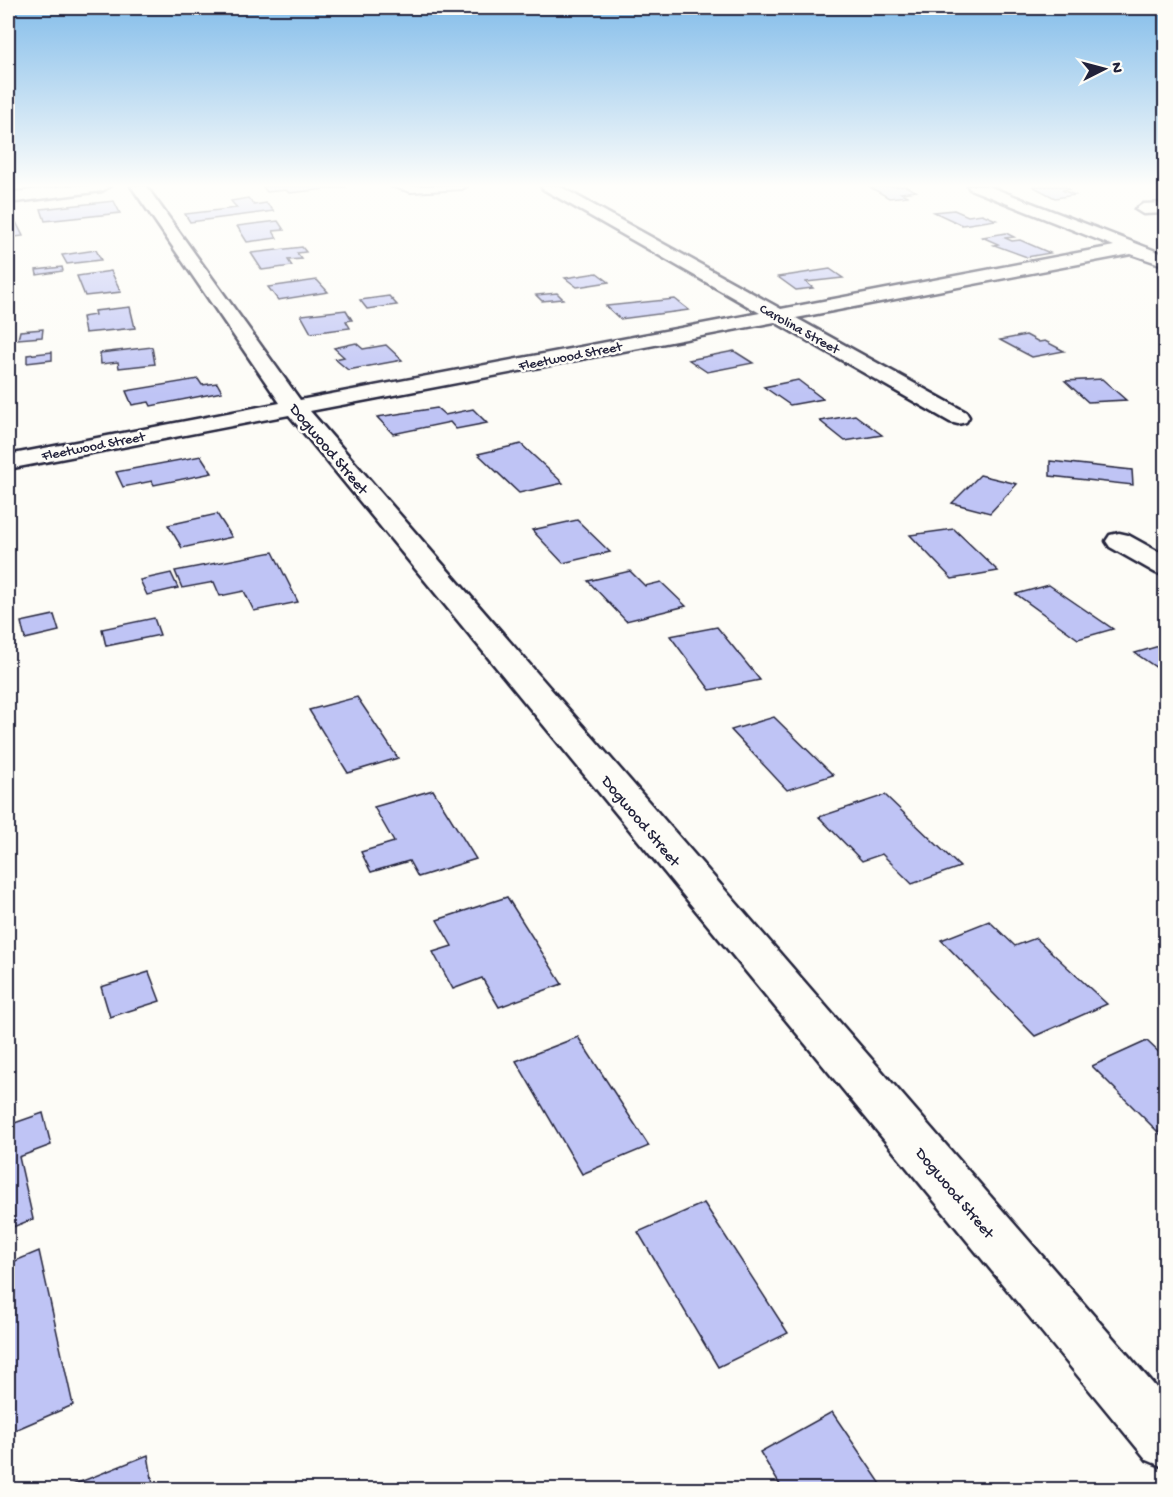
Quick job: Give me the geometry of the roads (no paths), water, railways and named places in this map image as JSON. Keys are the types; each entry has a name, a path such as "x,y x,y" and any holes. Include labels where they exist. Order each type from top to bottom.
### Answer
{"street":[{"name":"Dogwood Street","path":"187,256 294,407 1166,1441"},
{"name":"Carolina Street","path":"672,256 958,417"},
{"name":"Fleetwood Street","path":"8,462 1090,256"},
{"path":"1119,541 1166,567"}]}
